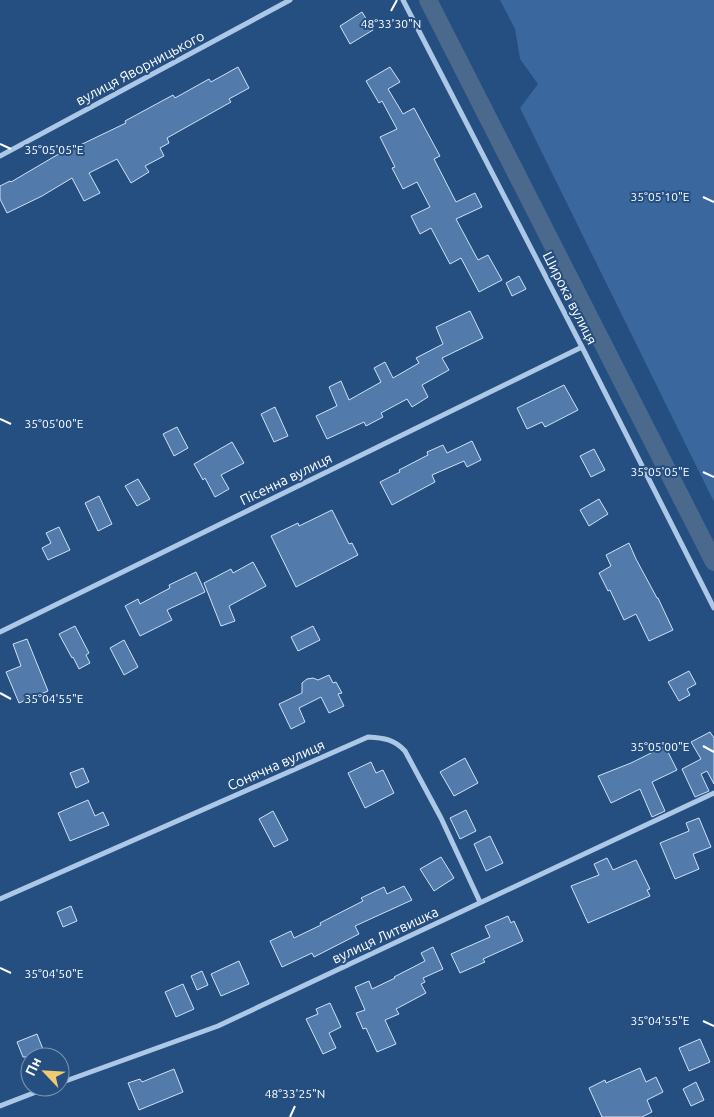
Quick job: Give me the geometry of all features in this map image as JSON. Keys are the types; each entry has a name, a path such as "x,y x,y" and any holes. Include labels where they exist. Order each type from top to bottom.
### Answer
{"street":[{"name":"вулиця Яворницького","path":"0,156 290,0"},
{"name":"Широка вулиця","path":"404,0 714,608"},
{"name":"Пісенна вулиця","path":"0,632 582,347"},
{"name":"Сонячна вулиця","path":"0,899 368,737 386,738 397,742 405,751 441,818 480,902"},
{"name":"вулиця Литвишка","path":"70,1079 218,1026 714,794"},
{"path":"0,1106 23,1097"}],"shaded area":[{"path":"500,0 714,0 714,502 520,108 538,84 520,59 515,29"}],"building":[{"path":"362,12 373,30 350,44 340,26"},
{"path":"238,67 249,88 229,99 231,102 167,138 169,143 160,148 164,156 145,166 149,172 131,183 117,159 89,173 100,193 84,201 72,178 42,196 7,213 0,199 0,186 11,182 74,145 76,147 126,123 125,121 173,95 175,98 209,79 211,82"},
{"path":"390,67 400,82 388,89 403,114 414,108 440,156 434,159 456,202 475,193 482,207 456,219 478,260 488,255 502,280 479,292 461,258 450,264 431,228 420,234 411,216 430,207 417,182 403,189 392,168 395,167 380,137 397,129 382,101 379,103 366,81"},
{"path":"519,276 526,289 512,296 506,283"},
{"path":"470,311 483,338 442,358 449,370 422,385 428,397 412,407 407,399 381,413 383,417 366,426 364,422 327,439 316,416 337,406 329,387 341,381 349,400 381,382 374,368 385,362 393,378 419,363 416,358 443,344 436,327"},
{"path":"564,385 578,410 545,427 542,422 527,429 517,408"},
{"path":"275,407 288,436 274,442 261,414"},
{"path":"177,427 188,448 174,456 163,434"},
{"path":"472,441 481,460 467,467 464,461 432,475 435,482 392,505 380,482 428,455 427,452 443,445 447,453"},
{"path":"232,442 244,463 221,475 229,489 215,497 205,478 203,480 194,464"},
{"path":"594,449 605,470 591,477 580,456"},
{"path":"138,479 150,499 137,506 125,486"},
{"path":"99,496 112,524 98,531 85,503"},
{"path":"599,499 608,514 589,526 580,510"},
{"path":"332,510 349,544 352,543 358,555 296,587 271,536 298,523 299,526"},
{"path":"59,527 70,550 48,560 42,548 51,543 46,533"},
{"path":"629,543 673,630 649,641 636,614 624,620 610,590 608,591 599,573 611,566 606,555"},
{"path":"253,562 266,586 229,606 235,621 221,626 204,583 231,569 233,573"},
{"path":"196,572 205,592 167,610 172,620 140,636 125,606 138,599 140,604 170,588 169,585"},
{"path":"75,626 89,653 86,655 90,663 79,669 59,634"},
{"path":"313,626 320,640 298,651 291,637"},
{"path":"27,639 48,691 19,703 6,672 21,666 13,644"},
{"path":"124,640 138,667 124,675 110,648"},
{"path":"689,671 696,684 687,689 690,695 679,701 668,682"},
{"path":"329,675 333,683 336,682 342,693 338,694 344,706 329,713 321,697 299,708 305,722 291,729 279,704 302,693 302,683 307,679 313,678 318,680"},
{"path":"710,732 714,738 714,784 707,771 701,774 709,791 695,797 682,769 701,759 691,742"},
{"path":"665,746 677,770 652,782 665,811 652,817 640,789 611,803 598,776 631,763"},
{"path":"465,758 478,783 454,796 440,772"},
{"path":"371,762 376,773 383,770 394,793 365,808 348,773"},
{"path":"83,768 89,782 76,788 70,773"},
{"path":"88,800 95,816 103,812 109,825 70,841 58,813"},
{"path":"466,810 476,831 460,839 450,818"},
{"path":"273,811 288,840 274,847 259,819"},
{"path":"699,818 711,847 693,854 699,869 675,879 660,843 689,831 686,823"},
{"path":"490,836 503,863 486,871 474,844"},
{"path":"441,857 454,878 434,891 420,869"},
{"path":"607,858 613,870 636,860 650,889 647,890 650,896 588,923 571,886 599,875 594,864"},
{"path":"404,886 412,900 355,926 359,934 314,957 312,953 282,967 270,941 291,931 294,938 321,925 320,923 363,901 361,898 384,887 387,894"},
{"path":"71,906 77,921 63,927 57,912"},
{"path":"508,916 511,923 514,921 523,941 483,959 485,962 460,973 451,954 490,937 485,926"},
{"path":"433,947 443,969 423,978 425,982 421,984 426,993 396,1009 399,1014 385,1020 396,1044 377,1052 366,1028 363,1029 356,1013 365,1010 355,987 369,981 372,989 395,978 425,961 421,953"},
{"path":"239,961 249,984 221,996 211,974"},
{"path":"202,971 208,985 197,990 191,976"},
{"path":"183,984 194,1009 176,1017 165,992"},
{"path":"330,1003 341,1027 329,1033 336,1048 323,1054 306,1019 318,1014 316,1009"},
{"path":"37,1034 42,1047 20,1047 20,1050 17,1042"},
{"path":"700,1039 710,1062 689,1071 679,1048"},
{"path":"640,1068 646,1082 656,1077 663,1092 647,1100 652,1112 642,1117 602,1117 589,1088 605,1080 606,1083"},
{"path":"174,1069 183,1092 139,1110 128,1083 140,1079 142,1082"},
{"path":"696,1082 704,1100 691,1106 683,1089"}],"waterway":[{"path":"428,0 714,562"}]}
